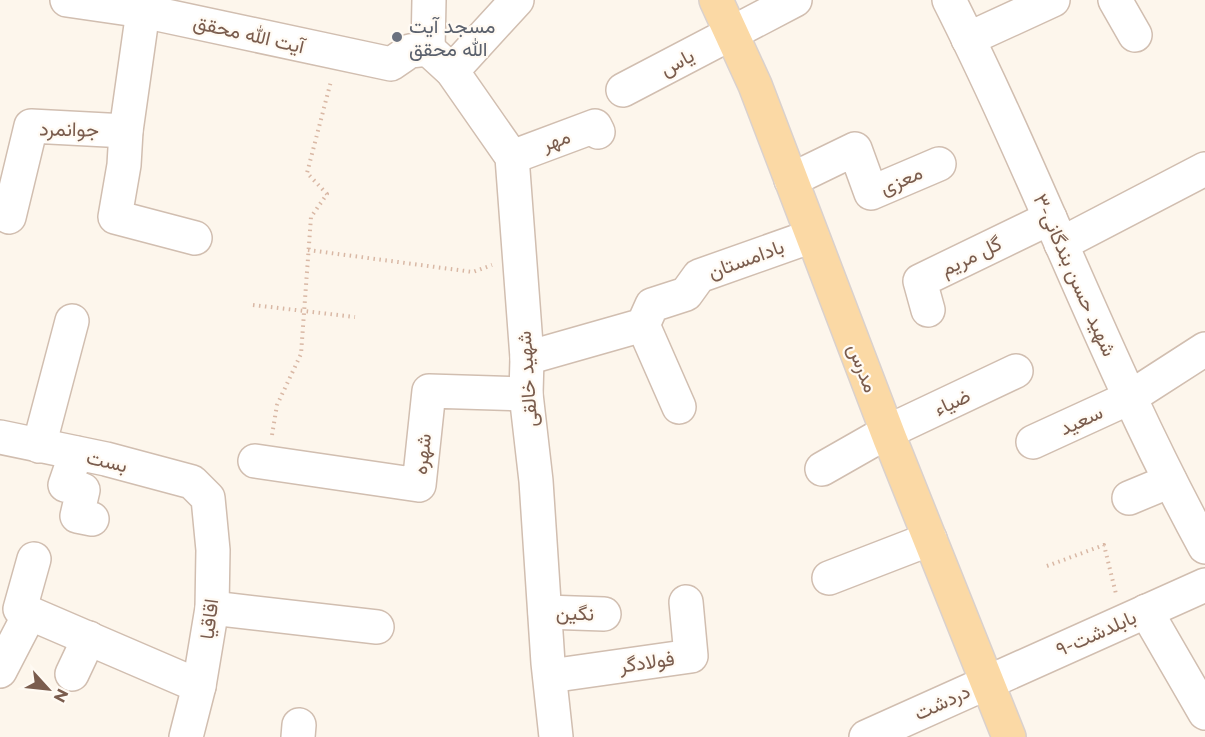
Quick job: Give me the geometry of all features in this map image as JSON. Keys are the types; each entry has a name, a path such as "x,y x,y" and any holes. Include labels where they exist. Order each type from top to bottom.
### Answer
{"main road":[{"name":"مدرس","path":"716,0 755,85 887,432 1009,737"}],"street":[{"name":"آیت الله محقق","path":"67,0 194,10 339,54 392,64 410,51 428,50"},
{"path":"429,0 428,50 452,71 512,157"},
{"path":"452,71 517,0"},
{"name":"یاس","path":"622,90 795,0"},
{"name":"۳-شهید حسن بندگانی","path":"949,0 1056,231 1129,398 1205,547"},
{"path":"969,39 1053,0"},
{"path":"1115,0 1135,35"},
{"name":"جوانمرد","path":"146,5 115,217 195,238"},
{"name":"جوانمرد","path":"9,216 31,126 126,131"},
{"name":"مهر","path":"512,157 595,126 598,132"},
{"name":"معزی","path":"791,180 855,149 871,194 939,164"},
{"name":"شهید خالقی","path":"512,157 527,358 526,394 536,481 556,737"},
{"path":"1056,231 1205,169"},
{"name":"گل مریم","path":"928,310 920,281 1056,231"},
{"name":"بادامستان","path":"643,325 652,305 686,294 699,276 812,236"},
{"path":"39,446 72,321"},
{"path":"527,358 643,325 679,407"},
{"name":"سعید","path":"1033,442 1129,398 1205,349"},
{"name":"ضیاء","path":"822,469 887,432 1016,371"},
{"name":"شهره","path":"255,461 419,485 429,391 526,394"},
{"name":"بست","path":"0,437 192,482 208,498"},
{"path":"76,453 65,485 83,490 77,516 92,519"},
{"path":"1129,498 1170,481"},
{"name":"اقاقیا","path":"186,737 199,686 212,608 213,550 208,498"},
{"path":"830,578 930,539"},
{"path":"34,559 20,609 45,611 88,638 199,686"},
{"name":"۹-بابلدشت","path":"986,681 1205,585"},
{"name":"فولادگر","path":"550,676 691,656 686,602"},
{"path":"212,608 377,627"},
{"path":"0,671 45,611"},
{"name":"نگین","path":"546,612 604,614"},
{"path":"1135,616 1205,713"},
{"path":"72,674 88,638"},
{"name":"دردشت","path":"866,737 986,681"}],"path":[{"path":"277,405 301,354 311,217 327,194 307,173 339,54"},
{"path":"308,250 473,272"},
{"path":"253,305 355,317"},
{"path":"1047,566 1104,545 1135,616"}],"place":[{"name":"مسجد آیت الله محقق","path":"397,37"}]}
